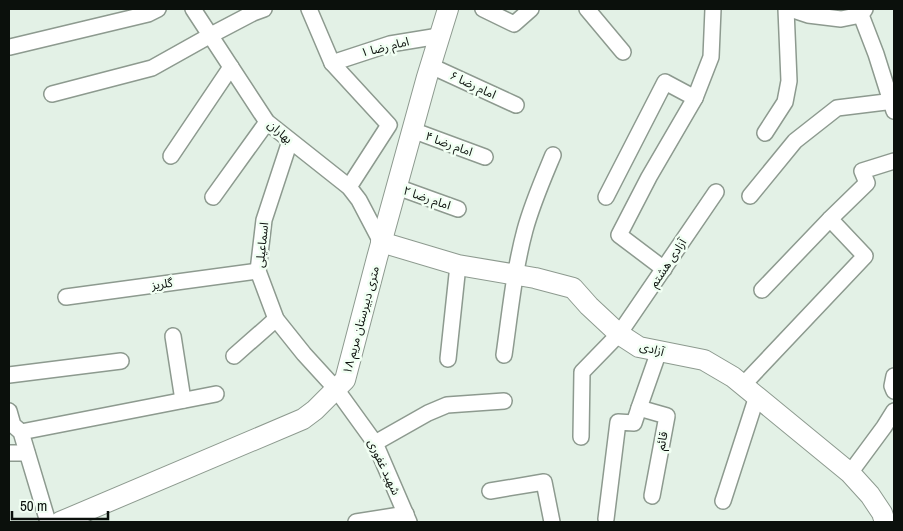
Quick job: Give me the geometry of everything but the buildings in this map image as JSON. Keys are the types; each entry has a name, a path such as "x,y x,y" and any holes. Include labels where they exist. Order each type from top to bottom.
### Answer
{"street":[{"path":"10,47 148,14 158,9"},
{"name":"بهاران","path":"193,9 267,122 349,187 359,200 381,242"},
{"path":"52,94 152,68 211,35 264,9"},
{"path":"309,9 330,60 389,125 349,187"},
{"name":"۱۸ متری دبیرستان مریم","path":"60,522 303,419 315,410 345,380 396,187 448,9"},
{"path":"483,9 514,24 531,9"},
{"path":"587,9 623,52"},
{"path":"664,269 619,235 649,177 695,98 711,57 713,9"},
{"path":"750,196 795,141 837,108 893,104 863,12 841,19 808,15 788,9 789,81 785,102 765,132"},
{"name":"امام رضا ۱","path":"330,60 390,44 440,36"},
{"name":"امام رضا ۶","path":"431,66 516,105"},
{"path":"171,156 231,67"},
{"path":"606,197 665,82 695,98"},
{"path":"214,197 267,122"},
{"name":"امام رضا ۴","path":"412,130 485,157"},
{"name":"اسماعیلی","path":"290,141 264,220 258,271 276,319 304,354 336,389"},
{"path":"504,355 515,274 525,230 553,154"},
{"path":"762,290 867,183 862,171 894,161"},
{"name":"امام رضا ۲","path":"396,187 458,209"},
{"name":"آزادی هشتم","path":"581,437 582,372 619,334 716,192"},
{"path":"722,502 750,391 865,256 830,219"},
{"name":"آزادی","path":"381,242 458,265 515,274 573,288 619,334 639,346 704,360 732,377 850,473 874,501 882,513 885,522"},
{"path":"448,359 458,265"},
{"name":"گلریز","path":"66,298 258,271"},
{"path":"234,356 276,319"},
{"path":"173,336 183,400"},
{"path":"606,519 618,422 634,423 659,351"},
{"path":"9,375 121,361"},
{"path":"894,376 892,386 894,391"},
{"name":"شهید غفوری","path":"336,389 375,443 407,518"},
{"path":"21,432 216,394"},
{"path":"375,443 428,413 447,405 504,401"},
{"name":"قائم","path":"639,408 667,416 652,496"},
{"path":"850,473 884,427 894,410"},
{"path":"9,411 13,425 21,432 48,522"},
{"path":"9,452 27,453"},
{"path":"490,491 544,482 552,522"},
{"path":"356,522 407,518"}]}
